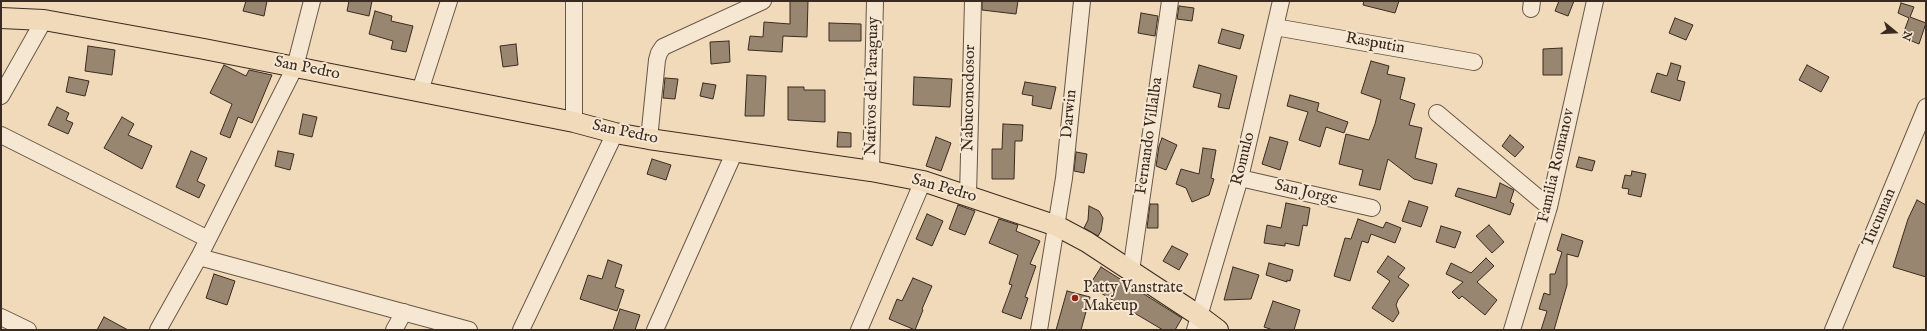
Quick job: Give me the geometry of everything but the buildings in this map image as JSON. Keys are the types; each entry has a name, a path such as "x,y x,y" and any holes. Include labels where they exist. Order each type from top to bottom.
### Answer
{"main road":[{"name":"San Pedro","path":"1,18 44,20 295,67 574,122 615,134 872,170 923,181 1057,226 1087,242 1131,271 1197,322 1218,330"}],"street":[{"path":"158,330 208,239 295,67 312,1"},
{"path":"420,91 449,1"},
{"path":"574,1 574,122"},
{"path":"649,139 658,53 663,47 763,1"},
{"name":"Nativos del Paraguay","path":"872,170 875,1"},
{"name":"Nabuconodosor","path":"968,195 973,1"},
{"name":"Darwin","path":"1039,330 1064,178 1082,1"},
{"name":"Fernando Villalba","path":"1131,271 1170,1"},
{"name":"Romulo","path":"1197,322 1240,178 1276,27 1280,1"},
{"name":"Familia Romanov","path":"1512,330 1549,207 1595,1"},
{"path":"1,96 44,20"},
{"name":"Rasputin","path":"1276,27 1474,62"},
{"name":"Tucuman","path":"1833,330 1926,106"},
{"path":"1437,113 1549,207"},
{"path":"521,330 615,134"},
{"path":"1,135 208,239"},
{"path":"655,330 735,151"},
{"name":"San Jorge","path":"1240,178 1372,208"},
{"path":"859,330 923,181"},
{"path":"198,257 469,330"},
{"path":"394,330 404,312"},
{"path":"1,317 28,330"}],"place":[{"name":"Patty Vanstrate Makeup","path":"1075,298"}]}
